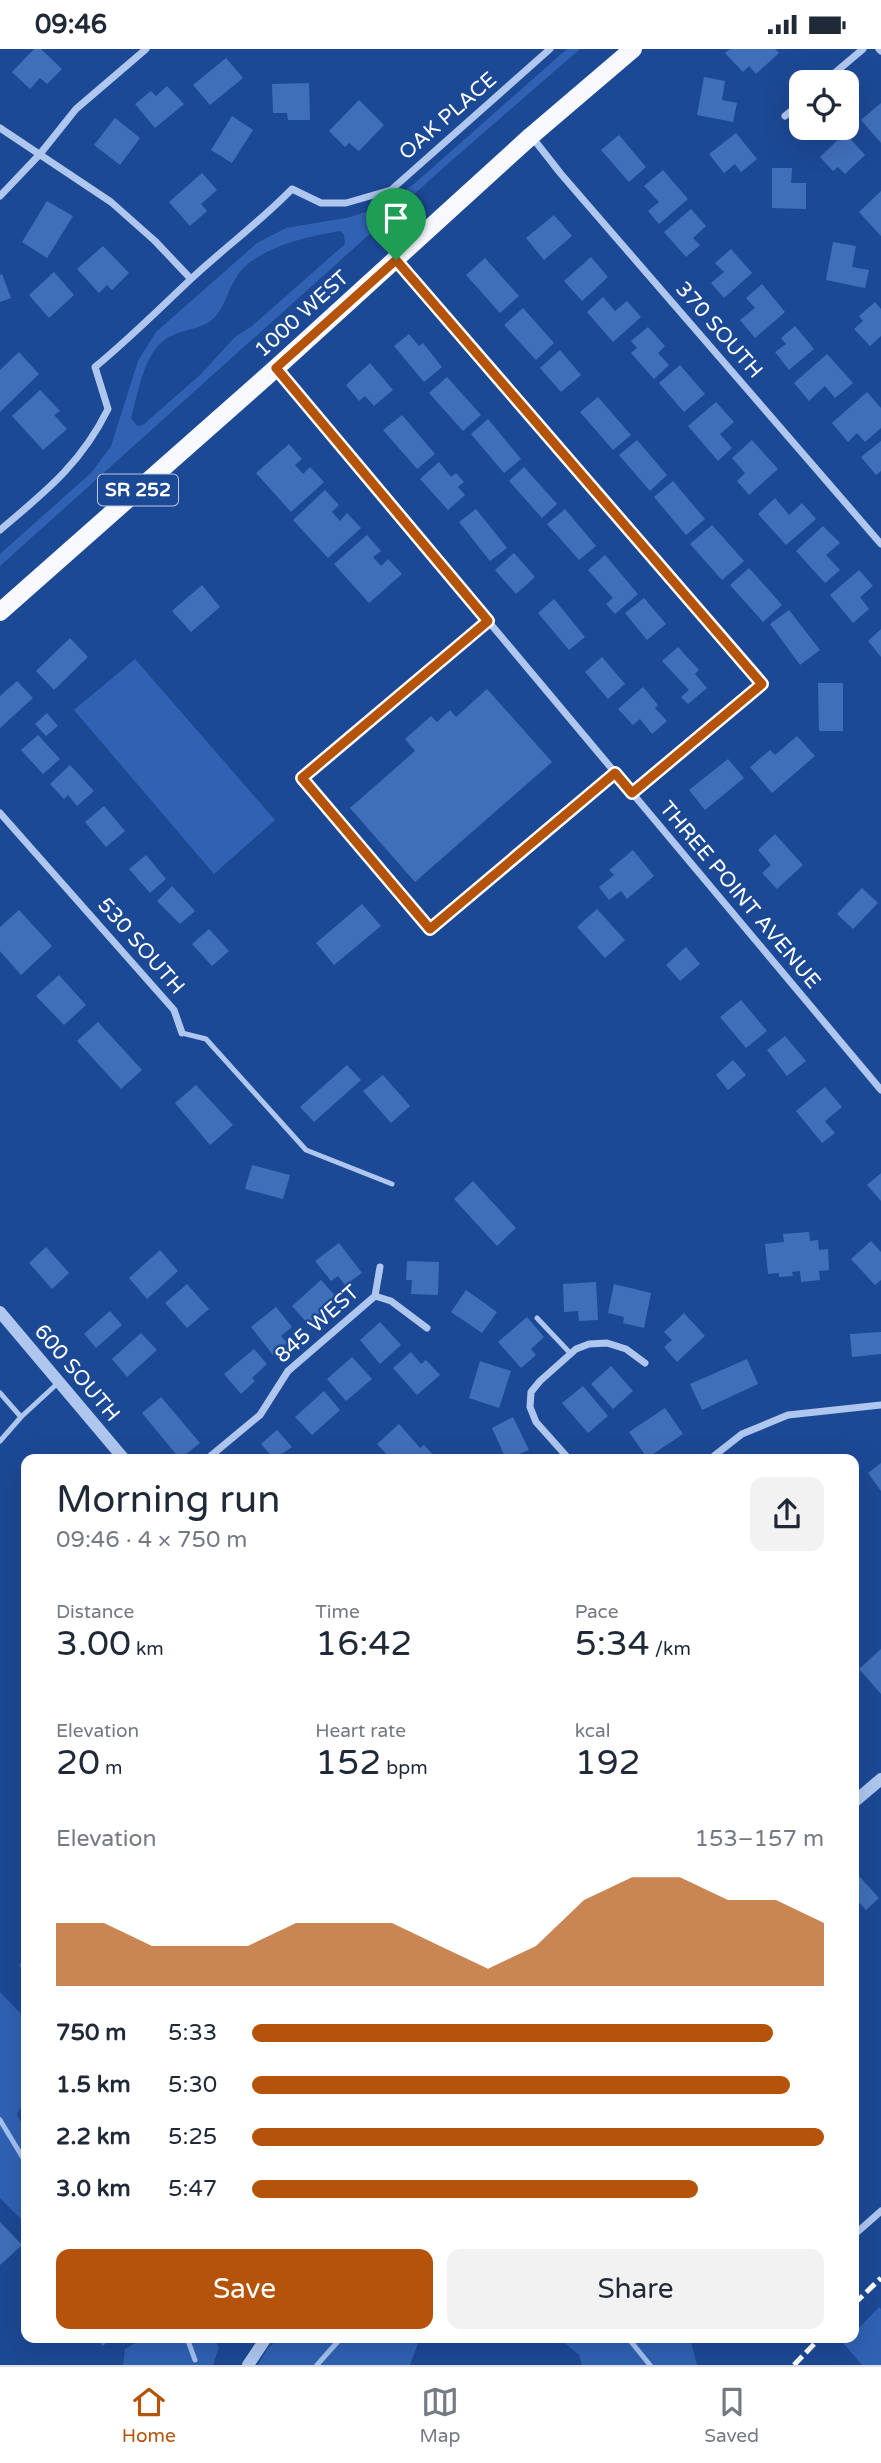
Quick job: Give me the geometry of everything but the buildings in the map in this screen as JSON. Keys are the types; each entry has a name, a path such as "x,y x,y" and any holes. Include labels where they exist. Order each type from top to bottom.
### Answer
{"main road":[{"name":"1000 WEST","path":"0,613 531,137 633,49"}],"street":[{"path":"0,196 40,154 76,109 145,49"},
{"name":"OAK PLACE","path":"191,279 264,217 292,189 321,203 346,203 391,190 550,49"},
{"path":"838,70 863,49"},
{"path":"785,116 789,112"},
{"path":"0,128 111,202 155,241 191,279 136,334 95,367 107,409 94,436 71,467 0,530"},
{"name":"370 SOUTH","path":"531,137 881,544"},
{"path":"396,260 762,684 632,793"},
{"name":"THREE POINT AVENUE","path":"276,368 881,1090"},
{"name":"530 SOUTH","path":"0,813 174,1010 182,1033"},
{"name":"845 WEST","path":"213,1454 260,1415 288,1371 375,1296 380,1267"},
{"path":"375,1296 391,1301 427,1328"},
{"name":"600 SOUTH","path":"0,1312 120,1454"},
{"path":"565,1454 536,1422 530,1407 531,1392 540,1381 571,1354 589,1344 607,1343 626,1349 645,1363"},
{"path":"716,1454 742,1434 789,1415 881,1405"},
{"path":"859,1798 881,1779"},
{"path":"859,2231 881,2211"},
{"path":"248,2365 263,2343"}],"lane":[{"path":"488,621 302,778 430,929 615,773"},
{"name":"530 SOUTH","path":"182,1033 206,1039 306,1150 392,1184"},
{"path":"537,1318 571,1354"},
{"path":"0,1441 20,1417 59,1383"},
{"path":"0,1393 20,1417"}],"shaded area":[{"path":"567,49 580,49 451,161 0,566 0,554 92,472 111,446 138,361 156,332 257,243 286,228 351,217 384,205 414,184","holes":["340,231 344,235 345,244 252,326 235,337 201,374 143,425 137,426 131,418 140,383 149,359 163,341 201,326 216,316 236,278 244,268 268,251 313,236"]},
{"path":"135,659 275,820 214,874 74,710"},
{"path":"0,1992 21,2014 21,2107 17,2114 21,2123 21,2219 0,2198"},
{"path":"879,2307 881,2309 881,2365 862,2365 844,2344 859,2343 859,2328"},
{"path":"135,2343 217,2343 219,2347 213,2365 123,2365 125,2349"},
{"path":"274,2343 418,2343 410,2365 258,2365"},
{"path":"565,2343 691,2343 697,2365 582,2365 579,2355"}],"waterway":[{"path":"0,2120 21,2155"},
{"path":"189,2343 195,2360"},
{"path":"317,2365 337,2343"},
{"path":"632,2343 650,2365"}],"railway":[{"path":"859,2299 881,2278"},
{"path":"794,2365 815,2343"}],"route":[{"path":"396,260 762,684 632,793 615,773 430,929 302,778 488,621 276,368 396,260"}]}
